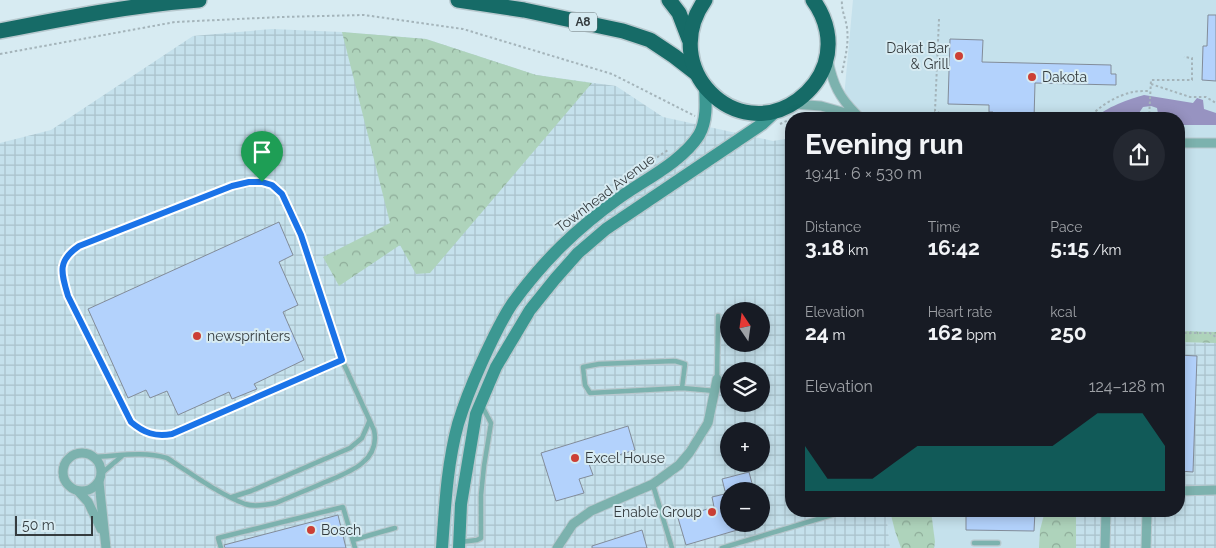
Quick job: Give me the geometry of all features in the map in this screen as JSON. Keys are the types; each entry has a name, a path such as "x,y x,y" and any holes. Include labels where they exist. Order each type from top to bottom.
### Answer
{"highway":[{"path":"0,31 64,18 199,0"},
{"name":"A8","path":"458,0 524,10 623,31 650,40 696,74"},
{"path":"669,0 679,13 690,39"},
{"path":"705,0 692,24 690,39 692,62 696,74 705,87 720,100 738,109 751,112 777,110 793,104 815,84 823,71 827,56 828,34 820,4"}],"street":[{"path":"827,56 831,79 837,92 854,112"},
{"name":"Townhead Avenue","path":"442,548 445,502 458,425 490,344 511,306 564,241 589,220 677,158 693,144 700,133 705,117 705,87"},
{"path":"793,104 821,106 845,112"},
{"path":"459,545 461,504 476,414 496,367 525,317 578,253 606,229 762,124 777,110"},
{"path":"1185,143 1216,143"},
{"path":"558,548 573,524 591,511 653,484 679,465 690,452 708,423 717,379"},
{"path":"99,482 90,490 78,491 72,489 64,480 63,474 66,462 69,458 80,453 86,453 94,457 100,464 102,473 99,482 106,548"},
{"path":"1185,491 1216,490"},
{"path":"78,491 88,502 104,536"},
{"path":"1106,517 1106,548"},
{"path":"1146,517 1146,548"}],"lane":[{"path":"94,457 146,454 167,458 246,504 263,505 276,503 351,472 366,461 374,448 374,430 342,360 301,235 282,194 272,185 262,182 232,186 79,246 68,253 63,264 63,280 68,296 131,422 151,435 172,434 342,360"},
{"path":"717,379 718,316"},
{"path":"682,388 685,364 675,361 600,364 584,367 585,385 590,393 682,388 715,391"},
{"path":"459,545 481,538 481,495 486,444 491,423 481,403"},
{"path":"232,497 251,491 350,448 362,438 369,422"},
{"path":"102,473 124,455"},
{"path":"653,484 672,548"},
{"path":"221,548 218,538 344,507 355,548"},
{"path":"722,548 825,517"},
{"path":"353,540 395,528"},
{"path":"974,543 998,543"}],"path":[{"path":"0,54 175,22 364,15 472,31 612,74 694,116"},
{"path":"937,112 935,111 939,19"},
{"path":"1149,112 1151,80 1192,80 1192,58 1184,57"},
{"path":"1151,84 1190,97 1206,98 1216,103"},
{"path":"1096,112 1112,100 1134,92 1150,91"},
{"path":"1185,333 1210,332 1216,337"}],"shaded area":[{"path":"853,0 1216,0 1216,343 1185,342 1185,112 843,112"},
{"path":"272,29 342,32 426,39 536,75 616,86 663,117 773,141 785,139 785,517 887,517 890,548 0,548 0,143 51,130 193,36"},
{"path":"1144,95 1193,103 1197,98 1203,100 1204,109 1216,113 1216,125 1185,125 1185,112 1158,112 1157,108 1151,106 1143,107 1140,112 1103,112 1125,101"},
{"path":"1185,342 1216,343 1216,548 1076,548 1076,517 1185,517"},
{"path":"887,517 1076,517 1076,548 890,548"}],"green space":[{"path":"342,32 426,39 536,75 592,83 430,273 416,274 400,245 339,286 323,257 390,223"},
{"path":"1185,331 1216,332 1216,343 1185,342"},
{"path":"892,517 932,517 934,548 901,548"},
{"path":"1043,517 1076,517 1076,548 1039,548 1040,530"}],"building":[{"path":"1208,15 1216,15 1216,81 1202,80 1203,46 1207,46"},
{"name":"Dakota","path":"950,39 983,40 982,62 1111,65 1111,74 1116,74 1116,85 1035,83 1034,112 989,112 989,105 948,104"},
{"name":"newsprinters","path":"279,222 293,255 279,262 298,305 283,312 304,360 254,384 257,389 232,399 229,392 178,415 167,391 150,398 146,390 128,398 88,309"},
{"path":"1185,355 1197,356 1193,472 1185,471"},
{"name":"Excel House","path":"628,426 635,450 589,464 593,475 579,479 584,493 556,501 541,453"},
{"path":"749,472 752,482 723,482 722,479"},
{"path":"720,495 720,532 730,532 686,545 678,518 714,507 712,497"},
{"name":"Bosch","path":"338,515 346,548 225,548 224,545"},
{"path":"966,517 1035,517 1034,531 966,530"},
{"path":"642,530 647,548 592,548 592,546"}],"place":[{"name":"Dakat Bar & Grill","path":"959,56"},
{"name":"Dakota","path":"1032,77"},
{"name":"newsprinters","path":"197,336"},
{"name":"Excel House","path":"575,458"},
{"name":"Enable Group","path":"712,512"},
{"name":"Bosch","path":"311,530"}],"route":[{"path":"249,182 262,182 272,185 282,194 301,235 342,360 172,434 151,435 131,422 68,296 63,280 63,264 68,253 79,246 232,186 249,182"}]}
